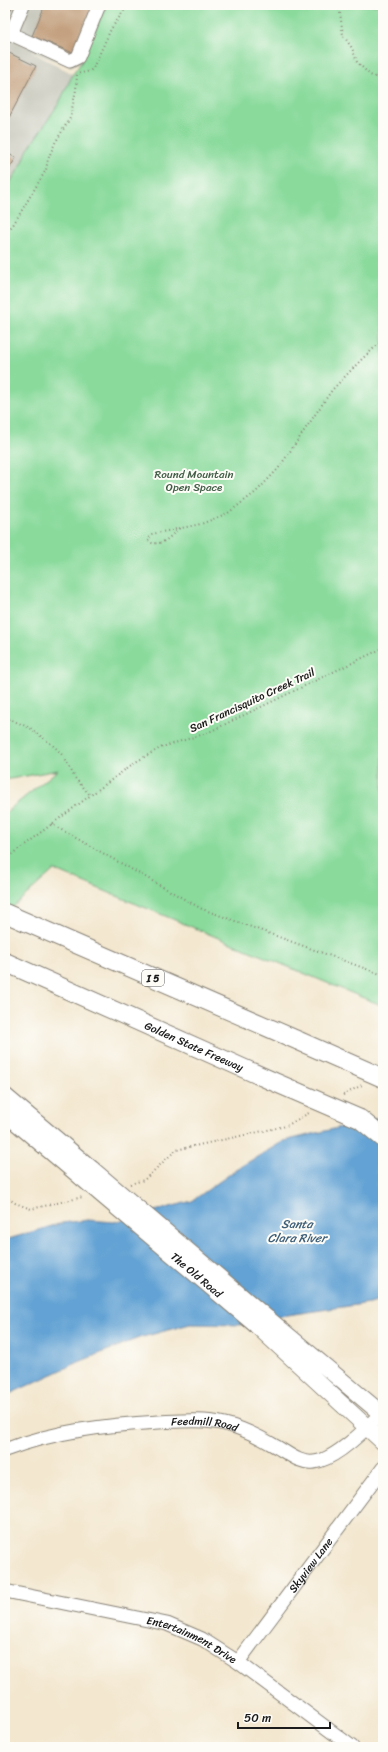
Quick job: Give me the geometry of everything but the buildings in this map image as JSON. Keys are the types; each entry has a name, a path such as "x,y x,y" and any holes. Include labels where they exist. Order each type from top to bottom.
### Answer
{"highway":[{"name":"I 5","path":"6,914 383,1078"},
{"name":"Golden State Freeway","path":"5,962 383,1129"},
{"path":"360,1120 383,1138"}],"main road":[{"name":"The Old Road","path":"5,1096 87,1174 261,1321 382,1414"},
{"name":"The Old Road","path":"5,1113 87,1174"},
{"name":"The Old Road","path":"261,1321 383,1442"}],"street":[{"path":"23,5 9,24 11,34 70,61 78,57 99,5"},
{"name":"Feedmill Road","path":"5,1450 38,1438 64,1433 137,1423 204,1420 226,1424 258,1437 298,1460 315,1462 323,1459 359,1437 382,1414"},
{"name":"Skyview Lane","path":"238,1662 383,1468"},
{"name":"Entertainment Drive","path":"5,1591 167,1624 202,1639 238,1662 352,1747"}],"path":[{"path":"5,233 13,225 46,170 48,158 70,118 76,90 77,74 90,71 93,68 111,29 128,5"},
{"path":"339,5 343,35 352,48 357,62 370,75 383,80"},
{"path":"179,528 169,539 160,544 152,543 148,540 152,534 179,528 201,524 228,513 256,492 278,470 332,390 383,340"},
{"name":"San Francisquito Creek Trail","path":"5,859 134,763 162,747 207,733 383,648"},
{"path":"5,717 30,728 44,737 64,757 75,778 90,796"},
{"path":"51,824 202,909 383,975"},
{"path":"341,1096 362,1085"},
{"path":"130,1184 144,1180 176,1150 286,1126 314,1111"},
{"path":"5,1196 15,1203 31,1209 86,1196"}],"shaded area":[{"path":"5,5 106,5 81,63 71,67 30,51 73,74 59,103 27,151 23,162 5,191"}],"green space":[{"name":"Round Mountain Open Space","path":"106,5 383,5 383,1006 54,870 5,914 5,813 58,770 5,780 5,191 23,162 27,151 59,103 73,74 81,63"}],"water":[{"name":"Santa Clara River","path":"383,1117 383,1299 370,1303 280,1316 240,1325 190,1324 139,1338 81,1361 5,1396 5,1240 62,1223 88,1220 114,1222 192,1201 240,1167 284,1141"}]}
